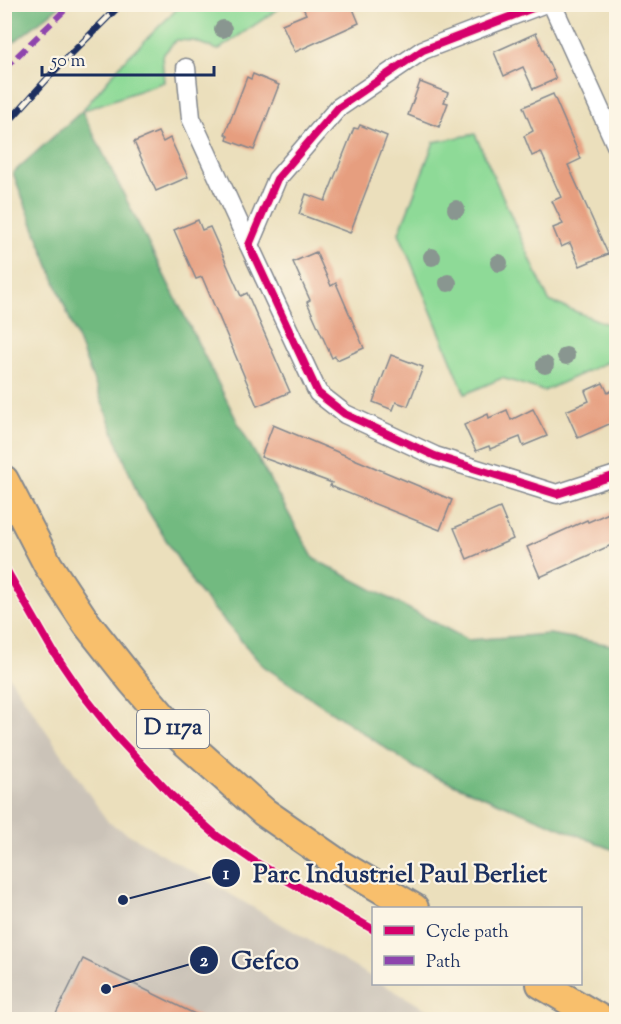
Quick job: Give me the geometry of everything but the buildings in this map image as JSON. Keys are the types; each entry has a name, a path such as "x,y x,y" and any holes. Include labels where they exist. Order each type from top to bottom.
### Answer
{"main road":[{"name":"D 117a","path":"4,480 48,565 87,624 181,738 264,812 339,864 411,907"},
{"path":"543,985 602,1020"}],"street":[{"path":"249,245 278,179 338,108 423,50 543,4"},
{"path":"552,4 616,145"},
{"path":"186,68 191,118 318,393 345,414 435,456 557,494 616,475"}],"shaded area":[{"path":"4,669 108,822 372,977 372,985 384,985 444,1019 5,1019"}],"green space":[{"path":"5,4 61,4 61,5 5,49"},
{"path":"181,5 284,5 218,50 194,41 176,40 162,56 164,82 82,111 122,63"},
{"path":"82,111 238,423 314,559 468,640 550,634 616,646 616,851 417,769 262,665 196,588 138,495 13,173"},
{"path":"475,134 549,301 612,326 616,324 616,358 544,391 502,378 465,394 399,233 434,142"}],"railway":[{"path":"4,127 57,68 121,4"}],"marked path":[{"path":"4,69 70,5"}],"cycle path":[{"path":"543,4 423,50 338,108 277,179 249,245 318,393 345,414 435,456 557,494 616,475"},
{"path":"4,566 53,651 81,692 115,735 172,796 217,836 255,862 372,929"}],"place":[{"name":"Parc Industriel Paul Berliet","path":"123,900"},
{"name":"Gefco","path":"106,989"}]}
